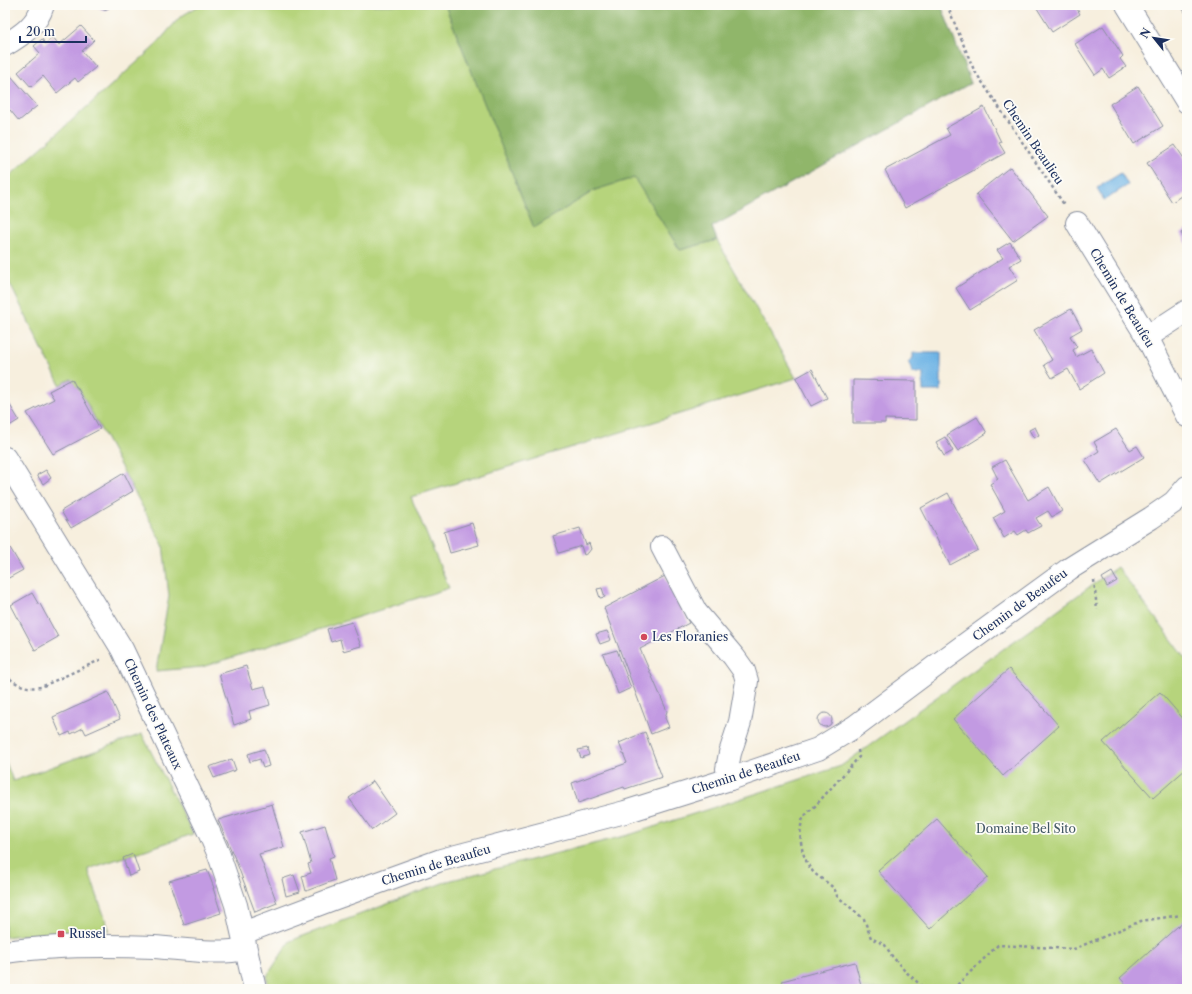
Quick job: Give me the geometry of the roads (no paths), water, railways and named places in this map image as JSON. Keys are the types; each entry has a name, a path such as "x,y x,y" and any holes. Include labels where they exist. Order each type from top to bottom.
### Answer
{"street":[{"path":"5,45 22,35 33,24 43,5"},
{"path":"1127,5 1187,102"},
{"name":"Chemin de Beaufeu","path":"1077,223 1147,337 1187,416"},
{"path":"1147,337 1187,311"},
{"name":"Chemin des Plateaux","path":"5,458 122,649 219,855 236,904 255,989"},
{"name":"Chemin de Beaufeu","path":"5,952 26,949 104,945 225,952 244,941 333,899 441,860 625,812 730,779 818,749 854,728 1069,569 1174,502 1187,487"},
{"path":"662,547 696,612 734,657 744,671 747,681 740,722 727,769 730,779"}],"water":[{"path":"1121,173 1128,185 1104,200 1097,188"},
{"path":"913,353 941,353 941,391 923,391 923,373 912,373 912,368 908,362 913,358"}],"place":[{"name":"Les Floranies","path":"644,637"},
{"name":"Russel","path":"61,934"}],"park label":[{"name":"Domaine Bel Sito","path":"1026,829"}]}
